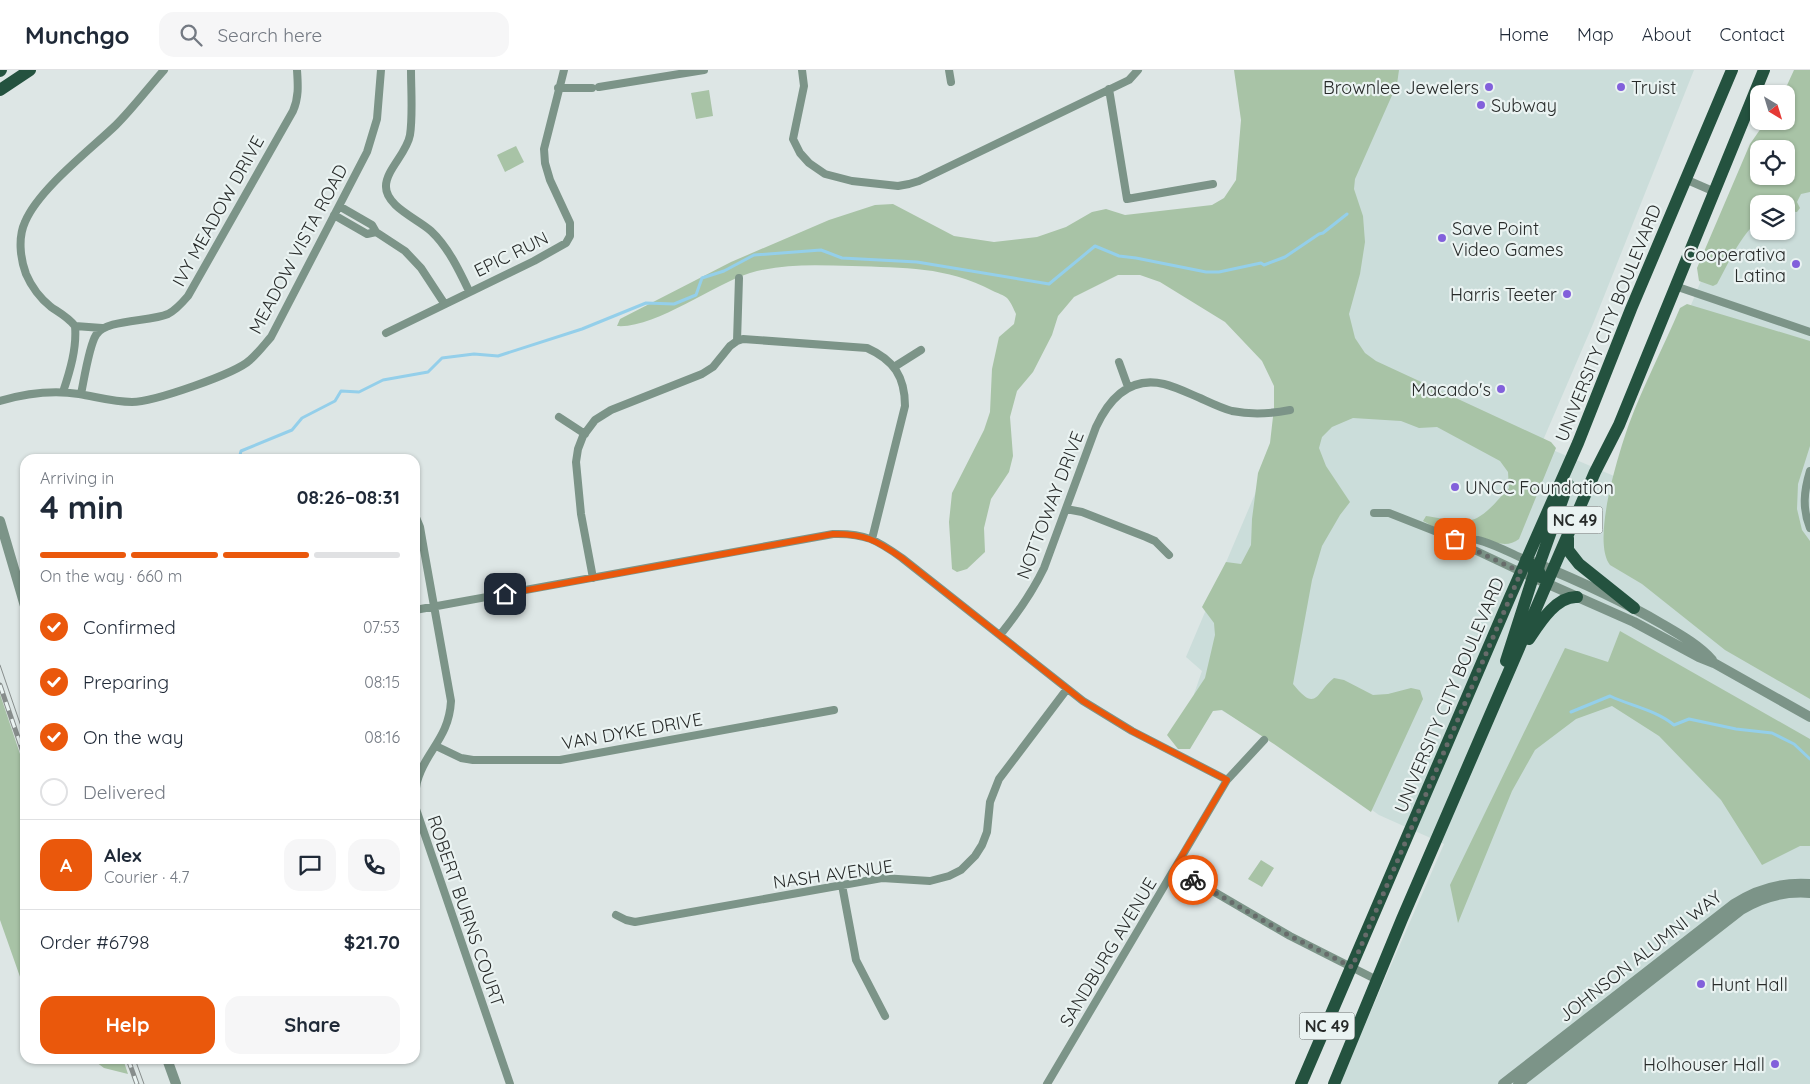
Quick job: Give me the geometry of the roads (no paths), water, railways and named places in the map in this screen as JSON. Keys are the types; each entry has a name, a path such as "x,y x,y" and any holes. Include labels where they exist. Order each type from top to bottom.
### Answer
{"main road":[{"path":"0,90 30,70"},
{"name":"UNIVERSITY CITY BOULEVARD","path":"1301,1084 1578,443 1631,309 1732,70"},
{"name":"NC 49","path":"1334,1084 1595,472 1619,425 1764,70"},
{"path":"1547,584 1540,575 1539,565 1573,470 1578,443"},
{"name":"NC 49","path":"1568,535 1567,546 1573,556 1583,567 1634,608"},
{"path":"1487,723 1533,577 1534,567 1524,566"},
{"path":"1510,671 1534,632 1550,612 1566,599 1577,597"}],"street":[{"path":"63,392 73,359 76,338 75,326 68,317 52,308 41,298 26,274 21,250 21,236 24,223 40,199 67,170 118,123 164,70"},
{"name":"IVY MEADOW DRIVE","path":"75,326 102,328 111,324 157,318 172,311 188,296 297,103 297,70"},
{"name":"MEADOW VISTA ROAD","path":"0,400 33,393 63,392 122,402 145,401 227,374 250,361 271,337 367,152 377,119 380,70"},
{"path":"412,70 410,136 403,153 388,179 386,190 393,203 430,230 444,247 455,262 469,291"},
{"name":"EPIC RUN","path":"386,333 566,243 570,236 570,223 550,180 545,163 544,149 564,70"},
{"path":"558,88 596,88 704,70"},
{"path":"802,70 804,86 793,139 800,153 809,163 825,174 852,181 898,186 919,181 1109,90 1129,80 1138,70"},
{"path":"949,70 951,82"},
{"path":"1109,90 1127,198 1213,184"},
{"path":"1685,179 1715,192"},
{"path":"339,206 372,225 376,232 405,251 421,268 444,303"},
{"path":"334,215 367,234 376,232"},
{"path":"360,230 365,221"},
{"path":"737,341 739,278"},
{"path":"1676,286 1810,332"},
{"path":"80,394 94,339 102,328"},
{"path":"593,578 581,514 576,462 578,449 585,434 595,420 611,410 702,374 713,367 730,346 743,339 861,347 878,353 900,376 904,387 905,406 872,538"},
{"path":"894,368 920,350"},
{"path":"1119,362 1128,387 1150,382 1164,384 1223,408 1248,414 1265,414 1290,410"},
{"name":"NOTTOWAY DRIVE","path":"1000,635 1035,588 1103,410 1120,392 1128,387"},
{"path":"559,417 585,434"},
{"path":"1810,471 1804,497 1810,528"},
{"path":"1066,509 1082,512 1155,541 1169,555"},
{"path":"1374,513 1389,513 1455,539 1468,547 1524,566 1539,565 1553,571 1634,608 1688,640 1704,651 1714,663"},
{"path":"0,521 20,588"},
{"name":"ROBERT BURNS COURT","path":"420,532 451,701 448,720 420,776"},
{"path":"420,609 833,534 864,536 872,538 902,558 1083,701 1115,722 1227,780"},
{"path":"1455,539 1464,537 1474,538 1524,566"},
{"path":"1533,577 1634,622 1699,657 1714,663 1810,717"},
{"name":"NASH AVENUE","path":"616,915 635,922 882,878 930,881 950,876 966,866 982,845 987,832 990,802 999,779 1068,689"},
{"name":"VAN DYKE DRIVE","path":"436,746 455,756 473,760 560,760 834,710"},
{"name":"SANDBURG AVENUE","path":"1047,1084 1227,780 1264,740"},
{"name":"ROBERT BURNS COURT","path":"420,821 510,1084"},
{"path":"1174,869 1290,936 1377,980"},
{"name":"JOHNSON ALUMNI WAY","path":"1503,1084 1734,904 1753,893 1768,888 1793,883 1810,884"},
{"path":"842,885 856,960 885,1016"},
{"name":"JOHNSON ALUMNI WAY","path":"1518,1084 1741,910 1762,899 1776,895 1810,893"},
{"path":"170,1064 176,1084"}],"waterway":[{"path":"240,454 241,451 292,430 302,418 335,401 341,391 359,392 383,380 428,372 442,358 474,354 498,356 582,329 646,303 674,304 696,295 702,278 724,271 754,255 821,250 842,258 917,262 1049,284 1095,246 1119,256 1206,272 1219,272 1261,263 1264,265 1285,257 1323,233 1347,214"},
{"path":"1571,712 1610,696 1651,712 1674,725 1689,719 1736,729 1772,733 1794,744 1810,759"}],"tram line":[{"path":"0,665 20,723"},
{"path":"137,1064 144,1084"}],"railway":[{"path":"0,685 20,743"},
{"path":"130,1064 137,1084"}],"place":[{"name":"Brownlee Jewelers","path":"1489,87"},
{"name":"Truist","path":"1621,87"},
{"name":"Subway","path":"1481,105"},
{"name":"Save Point Video Games","path":"1442,238"},
{"name":"Cooperativa Latina","path":"1796,264"},
{"name":"Harris Teeter","path":"1567,294"},
{"name":"Macado's","path":"1501,389"},
{"name":"UNCC Foundation","path":"1455,487"},
{"name":"Hunt Hall","path":"1701,984"},
{"name":"Holhouser Hall","path":"1775,1064"}]}
